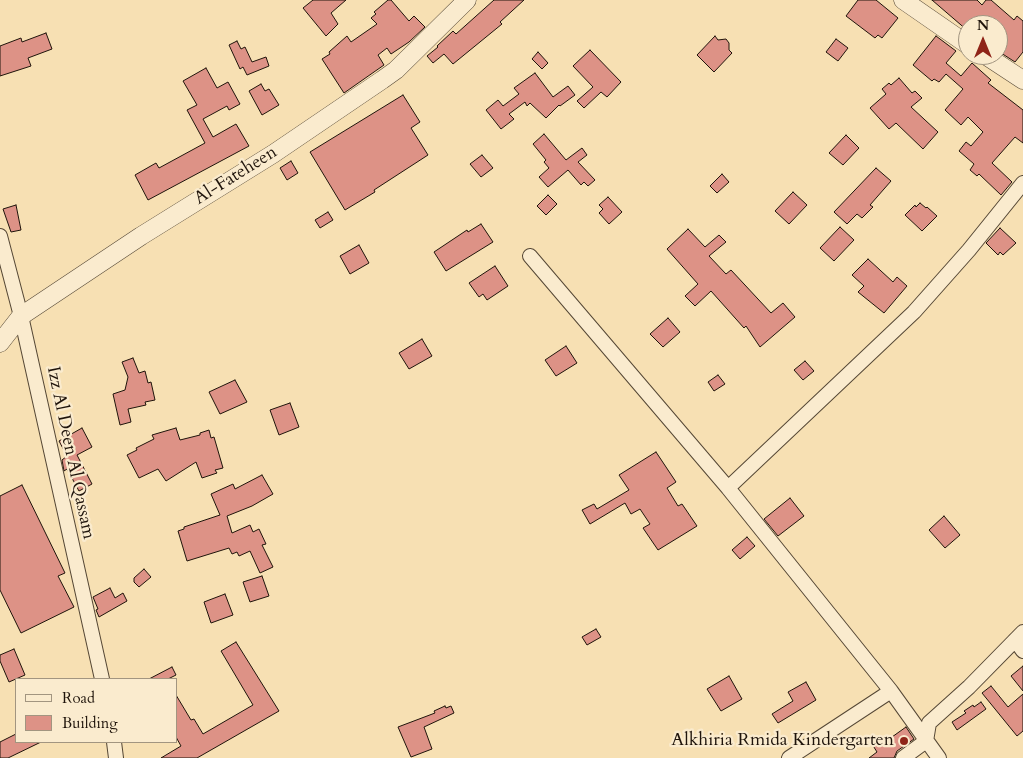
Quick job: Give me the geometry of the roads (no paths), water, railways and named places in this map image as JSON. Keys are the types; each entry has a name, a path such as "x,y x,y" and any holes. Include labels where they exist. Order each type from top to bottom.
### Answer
{"street":[{"name":"Al-Fateheen","path":"0,343 21,316 141,236 273,154 396,70 466,0"},
{"path":"904,0 958,38"},
{"path":"1000,65 1023,80"},
{"path":"728,488 914,312 969,250 1023,183"},
{"name":"Izz Al Deen Al Qassam","path":"0,236 21,316 102,678"},
{"path":"530,256 728,488 891,691 938,758"},
{"path":"903,758 926,741 929,724 1020,641"},
{"path":"789,758 891,691"},
{"path":"114,743 116,758"}],"place":[{"name":"Alkhiria Rmida Kindergarten","path":"904,741"}]}
